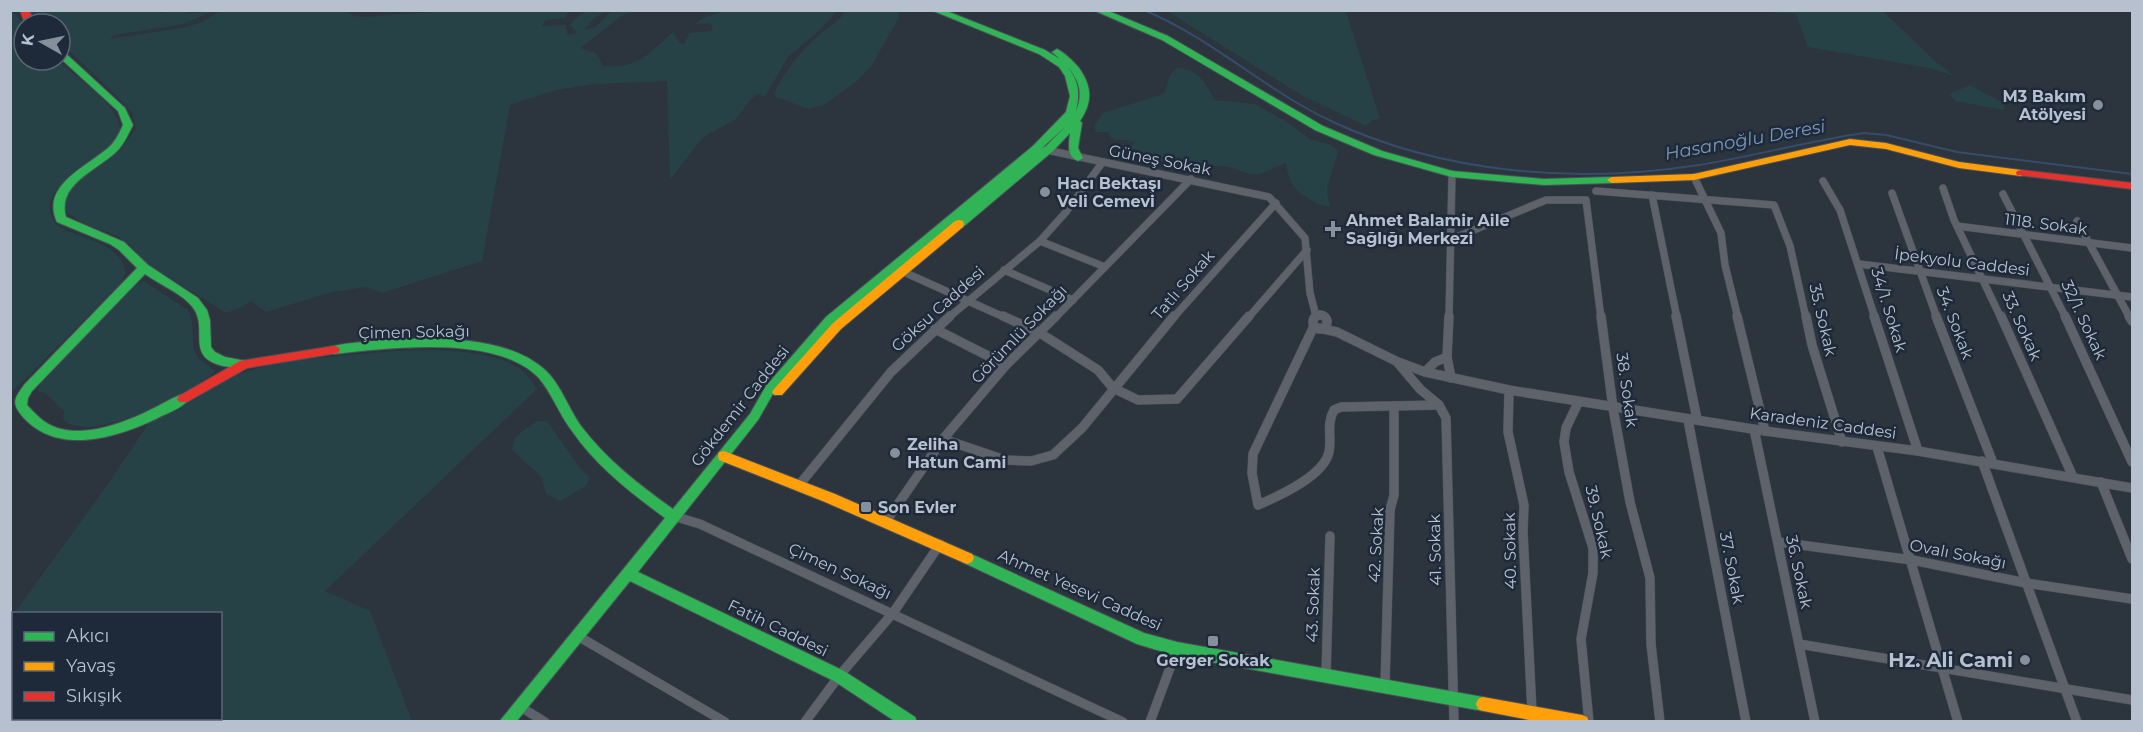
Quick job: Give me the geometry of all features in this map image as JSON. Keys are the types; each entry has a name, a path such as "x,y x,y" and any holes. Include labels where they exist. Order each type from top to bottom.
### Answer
{"main road":[{"path":"936,10 1042,52 1062,65 1070,76 1075,96 1071,112 1042,149"},
{"path":"958,10 1052,49 1067,58 1081,75 1086,101 1078,120 1072,148 1078,158"},
{"path":"1097,10 1165,38 1318,128 1378,153 1452,174 1544,182 1694,177 1794,153 1850,142 1864,142 1959,165 2133,186"},
{"path":"72,64 122,110 128,125 122,140 63,191 57,201 57,210 61,219 120,245 144,268 196,303 201,310 204,345 213,360 223,364 244,364"},
{"path":"1042,149 1078,120"},
{"name":"Gökdemir Caddesi","path":"506,722 724,456 754,417 770,389 830,320 898,269 1042,149"},
{"name":"Çimen Sokağı","path":"144,268 28,388 22,397 21,406 26,415 49,430 86,435 119,428 161,411 244,364 394,345 485,348 504,353 534,368 577,430 601,459 632,489 673,516"},
{"name":"Ahmet Yesevi Caddesi","path":"724,456 800,484 885,523 940,544 1142,639 1177,650 1452,697 1582,722"},
{"name":"Fatih Caddesi","path":"627,573 839,676 910,722"}],"street":[{"name":"Güneş Sokak","path":"1042,149 1102,163 1191,179 1269,197 1276,203"},
{"name":"Göksu Caddesi","path":"800,484 891,372 935,329 1040,241 1066,212 1102,163"},
{"path":"1451,378 1447,357 1452,174"},
{"path":"1694,177 1721,233 1725,265 1766,431"},
{"name":"Görümlü Sokağı","path":"885,523 943,440 1006,365 1191,179"},
{"name":"34/1. Sokak","path":"1823,181 1840,210 1918,451"},
{"name":"33. Sokak","path":"1943,188 1957,226 1985,281 2073,477"},
{"path":"1596,191 1706,201"},
{"name":"34. Sokak","path":"1892,193 1919,271 1993,462"},
{"name":"32/1. Sokak","path":"2003,194 2053,289 2133,462"},
{"name":"37. Sokak","path":"1652,195 1746,722"},
{"name":"38. Sokak","path":"1452,239 1546,200 1586,200 1613,408 1630,502 1650,578 1651,644 1660,722"},
{"name":"35. Sokak","path":"1706,201 1774,206 1797,272 1812,345 1842,442"},
{"path":"1276,203 1305,238 1310,293 1316,316"},
{"name":"Tatlı Sokak","path":"943,440 993,458 1020,462 1047,459 1067,444 1084,426 1113,388 1276,203"},
{"path":"2077,221 2133,321"},
{"name":"1118. Sokak","path":"1957,226 2133,248"},
{"path":"1040,241 1105,267"},
{"path":"898,269 1040,333 1098,370 1113,388 1138,400 1177,399 1307,250"},
{"name":"İpekyolu Caddesi","path":"1859,264 1985,281 2133,297"},
{"path":"1004,270 1072,300"},
{"path":"1316,316 1322,316 1337,332 1317,327 1311,321 1316,316"},
{"path":"1317,327 1327,327 1328,321"},
{"path":"1317,327 1253,454 1252,472 1258,505 1322,467 1329,454 1330,421 1334,410 1341,407 1439,405"},
{"path":"935,329 1006,365"},
{"name":"Karadeniz Caddesi","path":"1337,332 1398,362 1425,372 1509,390 1578,403 1766,431 1993,462 2133,488"},
{"path":"1425,372 1435,362 1447,357"},
{"path":"1398,362 1420,389 1439,405"},
{"name":"40. Sokak","path":"1509,390 1508,432 1524,505 1523,532 1532,712"},
{"name":"39. Sokak","path":"1578,403 1566,430 1566,446 1567,463 1593,547 1595,574 1585,610 1581,638 1588,722"},
{"name":"41. Sokak","path":"1439,405 1446,418 1454,722"},
{"name":"42. Sokak","path":"1385,686 1390,510 1394,495 1394,406"},
{"name":"36. Sokak","path":"1754,429 1815,722"},
{"path":"1877,447 1958,722"},
{"path":"1982,461 2078,722"},
{"path":"2101,482 2133,559"},
{"name":"Çimen Sokağı","path":"673,516 700,524 1123,722"},
{"name":"43. Sokak","path":"1326,675 1330,537"},
{"name":"Ovalı Sokağı","path":"1778,542 1912,560 2026,583 2133,599"},
{"path":"805,722 839,676 893,613 940,544"},
{"path":"576,635 725,722"},
{"path":"1799,644 2133,700"},
{"path":"1150,722 1177,650"},
{"path":"519,706 545,722"}],"green space":[{"path":"11,10 13,12 12,72 72,72 100,96 119,123 118,135 109,147 64,182 53,195 50,209 57,225 107,247 122,262 126,273 119,285 11,393"},
{"path":"171,10 192,13 213,11 184,24 114,35 110,39 187,27 202,22 220,11 346,10 354,16 364,17 459,10 565,11 568,12 565,18 546,20 542,26 566,25 567,35 577,33 570,25 586,12 595,10 605,12 594,18 584,30 597,26 611,11 634,11 623,15 580,48 597,54 603,66 616,66 626,65 642,58 673,32 680,43 685,44 690,33 711,31 713,27 710,23 695,24 707,17 729,10 837,11 821,29 788,57 765,97 758,94 751,99 735,120 703,137 670,180 667,81 595,84 556,90 510,105 482,261 382,293 365,287 332,292 266,312 251,301 226,313 144,262 130,245 117,236 83,223 65,211 67,199 82,177 117,149 136,129 132,113 122,101 72,53 72,12 30,11 161,11 160,13"},
{"path":"845,11 899,11 899,17 872,65 856,82 824,105 808,109 774,96 784,76 799,55"},
{"path":"1167,11 1346,11 1380,119 1372,120 1366,126 1301,95"},
{"path":"1759,11 1883,11 1936,62 1955,76 1929,68 1808,47 1796,14"},
{"path":"1177,68 1196,74 1215,100 1254,104 1284,120 1310,139 1331,145 1338,150 1327,191 1331,206 1317,203 1297,190 1291,181 1286,163 1252,175 1229,167 1167,163 1127,149 1135,143 1111,138 1109,132 1096,132 1094,126 1103,113 1163,94 1171,74"},
{"path":"1970,85 2005,104 2004,110 1955,101 1949,94"},
{"path":"144,281 188,310 192,320 195,352 215,372 185,392 140,414 116,422 76,426 63,419 64,411 45,393 37,391 46,375 133,286"},
{"path":"435,350 495,358 517,367 526,374 537,389 325,591 370,611 412,721 11,721 10,618 12,616 12,720 222,720 222,612 15,612 151,420 195,399 231,376 283,361 394,351"},
{"path":"537,421 547,421 580,468 590,477 586,486 560,501 546,494 542,478 512,449 515,437"}],"waterway":[{"name":"Hasanoğlu Deresi","path":"1144,10 1192,35 1283,95 1331,121 1374,139 1419,153 1465,163 1512,170 1559,173 1606,174 1653,171 1699,165 1864,133 1886,135 1957,152 2132,174"}],"traffic: fast":[{"path":"935,10 1042,52 1062,65 1070,76 1075,96 1071,112 1066,120 1037,148"},
{"path":"1097,10 1165,38 1319,128 1378,153 1452,174 1544,182 1612,180"},
{"path":"1049,149 1073,124 1085,101 1085,90 1081,78 1072,65 1057,52"},
{"path":"72,64 122,110 128,125 113,149 80,174 65,189 58,205 61,219 120,245 144,268 194,301 201,310 204,320 204,340 211,355 222,361 242,364"},
{"path":"1077,123 1073,148 1078,158"},
{"path":"506,722 720,461 754,417 770,389 830,320 1037,148"},
{"path":"959,224 1047,150"},
{"path":"144,268 28,388 22,397 21,406 36,423 55,432 76,435 99,433 122,427 144,419 183,399"},
{"path":"334,350 410,343 438,343 491,349 515,357 542,374 553,388 571,421 597,453 633,487 673,516"},
{"path":"967,558 1142,639 1177,649 1483,704"},
{"path":"627,573 839,676 910,722"}],"traffic: slow":[{"path":"1612,180 1694,177 1850,142 1886,146 1959,165 2021,173"},
{"path":"778,392 837,326 959,224"},
{"path":"724,456 830,498 967,558"},
{"path":"1483,704 1582,722"}],"traffic: jam":[{"path":"2021,173 2132,186"},
{"path":"183,399 244,364 334,350"}],"place":[{"name":"M3 Bakım Atölyesi","path":"2098,105"},
{"name":"Hacı Bektaşı Veli Cemevi","path":"1045,192"},
{"name":"Ahmet Balamir Aile Sağlığı Merkezi","path":"1333,229"},
{"name":"Zeliha Hatun Cami","path":"895,453"},
{"name":"Son Evler","path":"866,507"},
{"name":"Gerger Sokak","path":"1213,641"},
{"name":"Hz. Ali Cami","path":"2025,660"}]}
